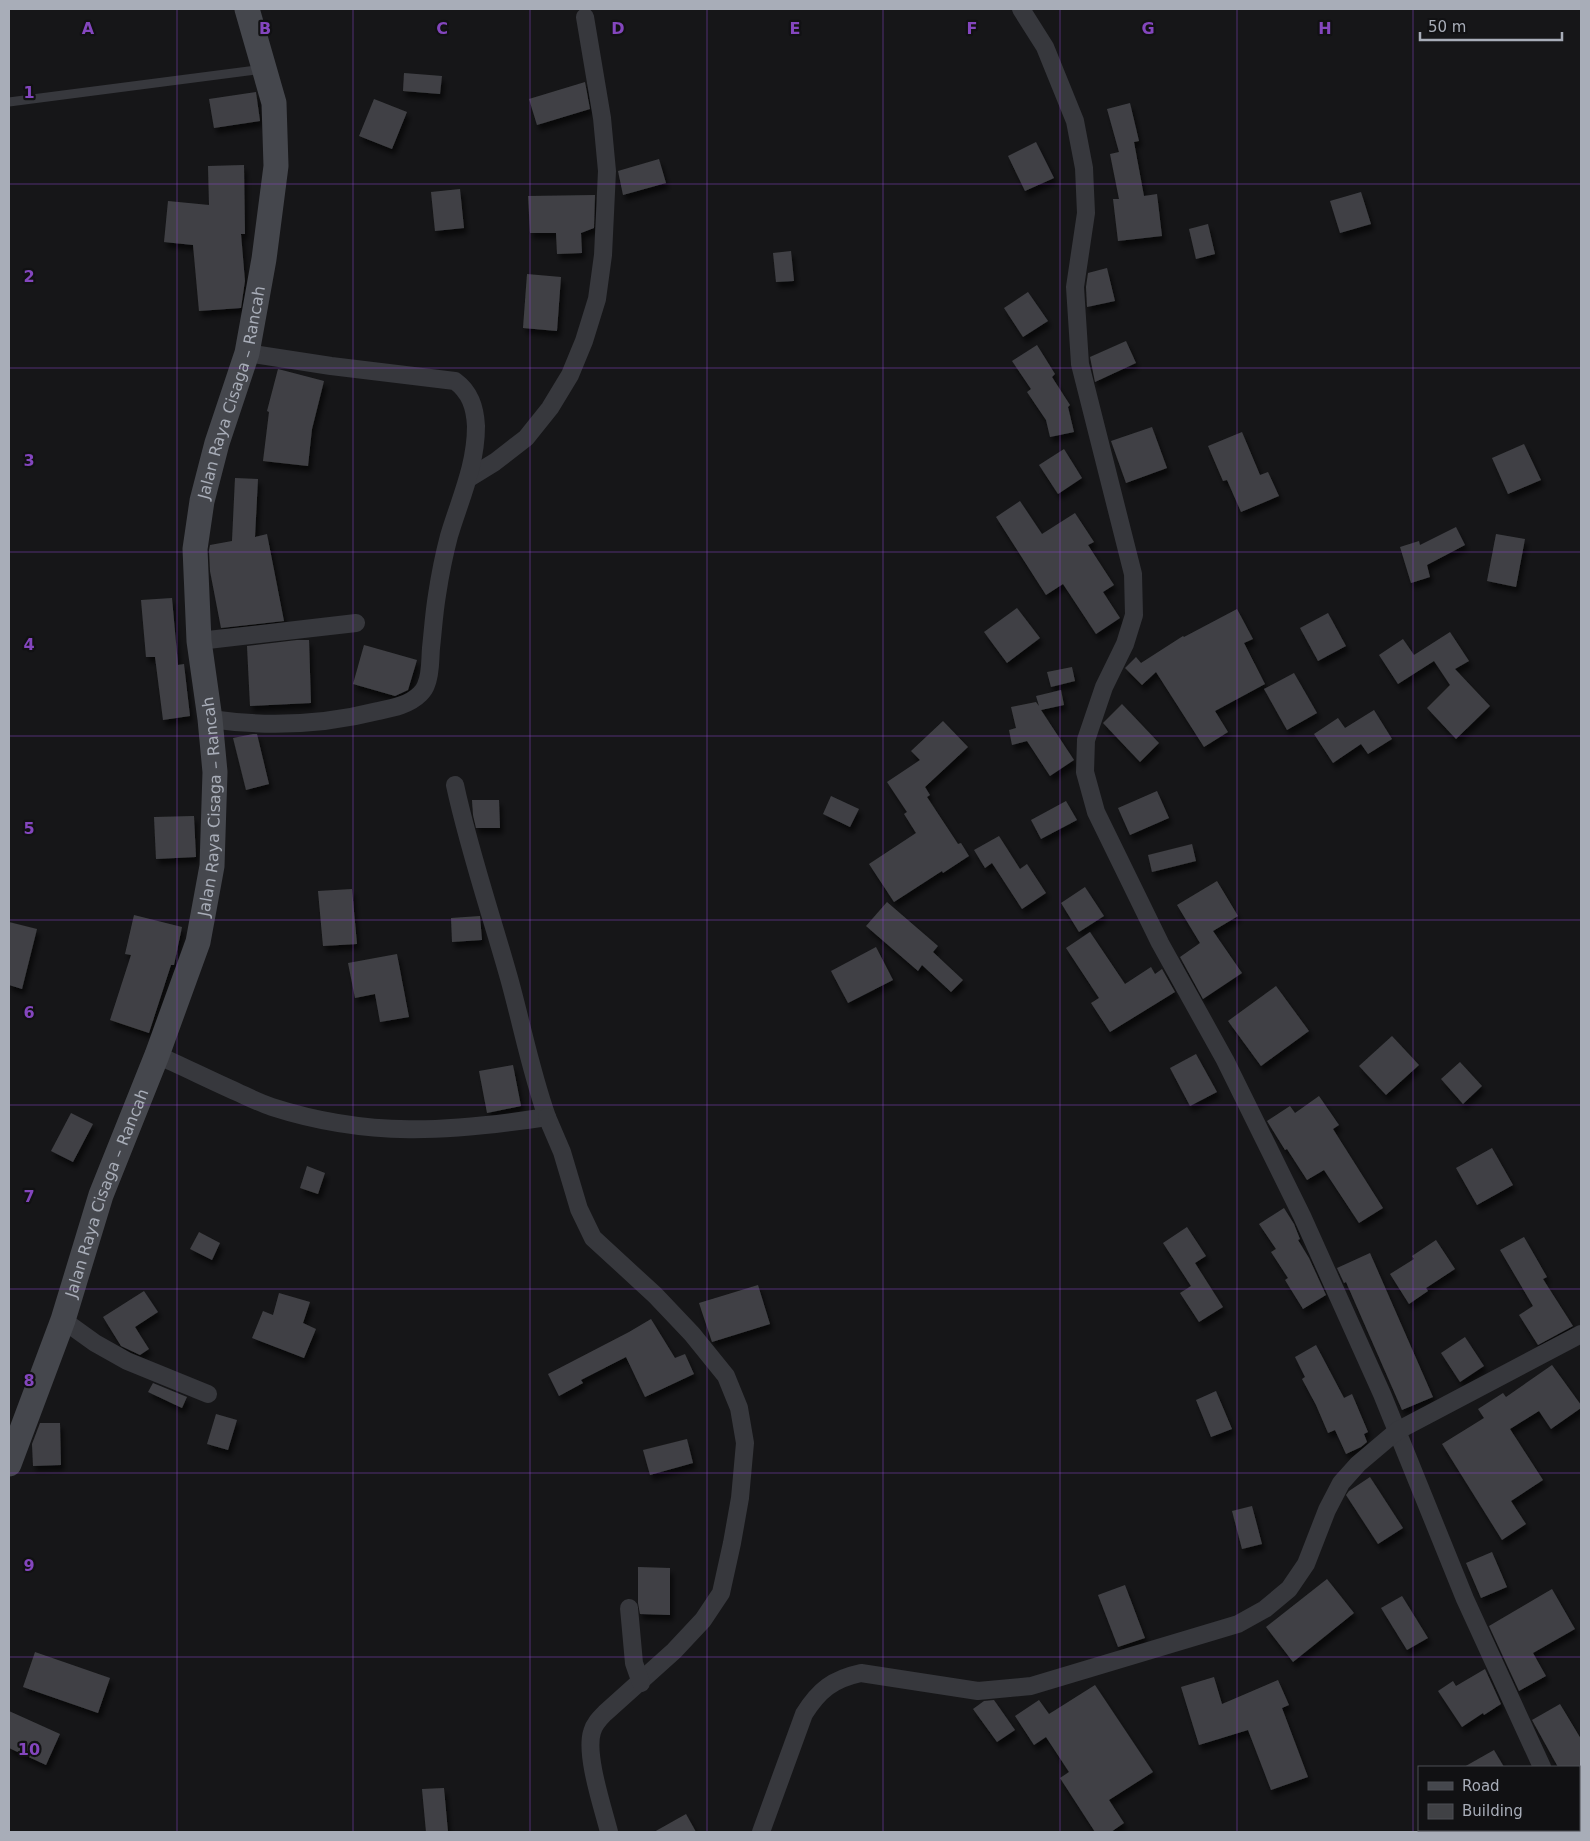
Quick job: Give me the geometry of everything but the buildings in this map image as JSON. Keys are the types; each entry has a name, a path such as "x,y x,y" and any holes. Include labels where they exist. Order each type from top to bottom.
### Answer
{"main road":[{"name":"Jalan Raya Cisaga – Rancah","path":"9,1464 63,1320 101,1195 157,1055 198,942 212,866 215,772 210,719 199,642 195,548 202,501 217,443 247,353 264,259 276,166 274,103 247,9"}],"street":[{"path":"1021,9 1045,47 1075,121 1084,168 1086,213 1075,287 1080,364 1133,574 1134,615 1125,644 1104,687 1086,740 1085,772 1096,812 1160,943 1225,1060 1302,1216 1397,1431 1465,1599 1542,1766"},
{"path":"469,478 495,462 526,438 550,408 570,375 598,299 603,255 607,171 602,118 585,17"},
{"path":"210,719 257,724 304,724 350,718 403,705 418,696 426,685 430,668 434,617 446,552 469,478 475,441 476,424 472,400 464,388 454,381 331,366 247,353"},
{"path":"199,642 356,623"},
{"path":"455,785 463,821 510,980 534,1077 547,1117 562,1152 586,1226 593,1238 668,1308 726,1376 739,1408 746,1443 740,1498 721,1593 703,1620 674,1651 605,1713 591,1733 594,1769 609,1832"},
{"path":"157,1055 271,1106 320,1120 364,1128 427,1131 488,1126 547,1117"},
{"path":"63,1320 95,1343 127,1361 208,1394"},
{"path":"761,1832 804,1714 814,1699 842,1678 861,1674 978,1690 1032,1686 1238,1624 1265,1609 1289,1589 1306,1564 1327,1510 1341,1483 1358,1464 1397,1431 1581,1334"},
{"path":"629,1608 634,1663 641,1682"}],"lane":[{"path":"9,102 264,69"}]}
